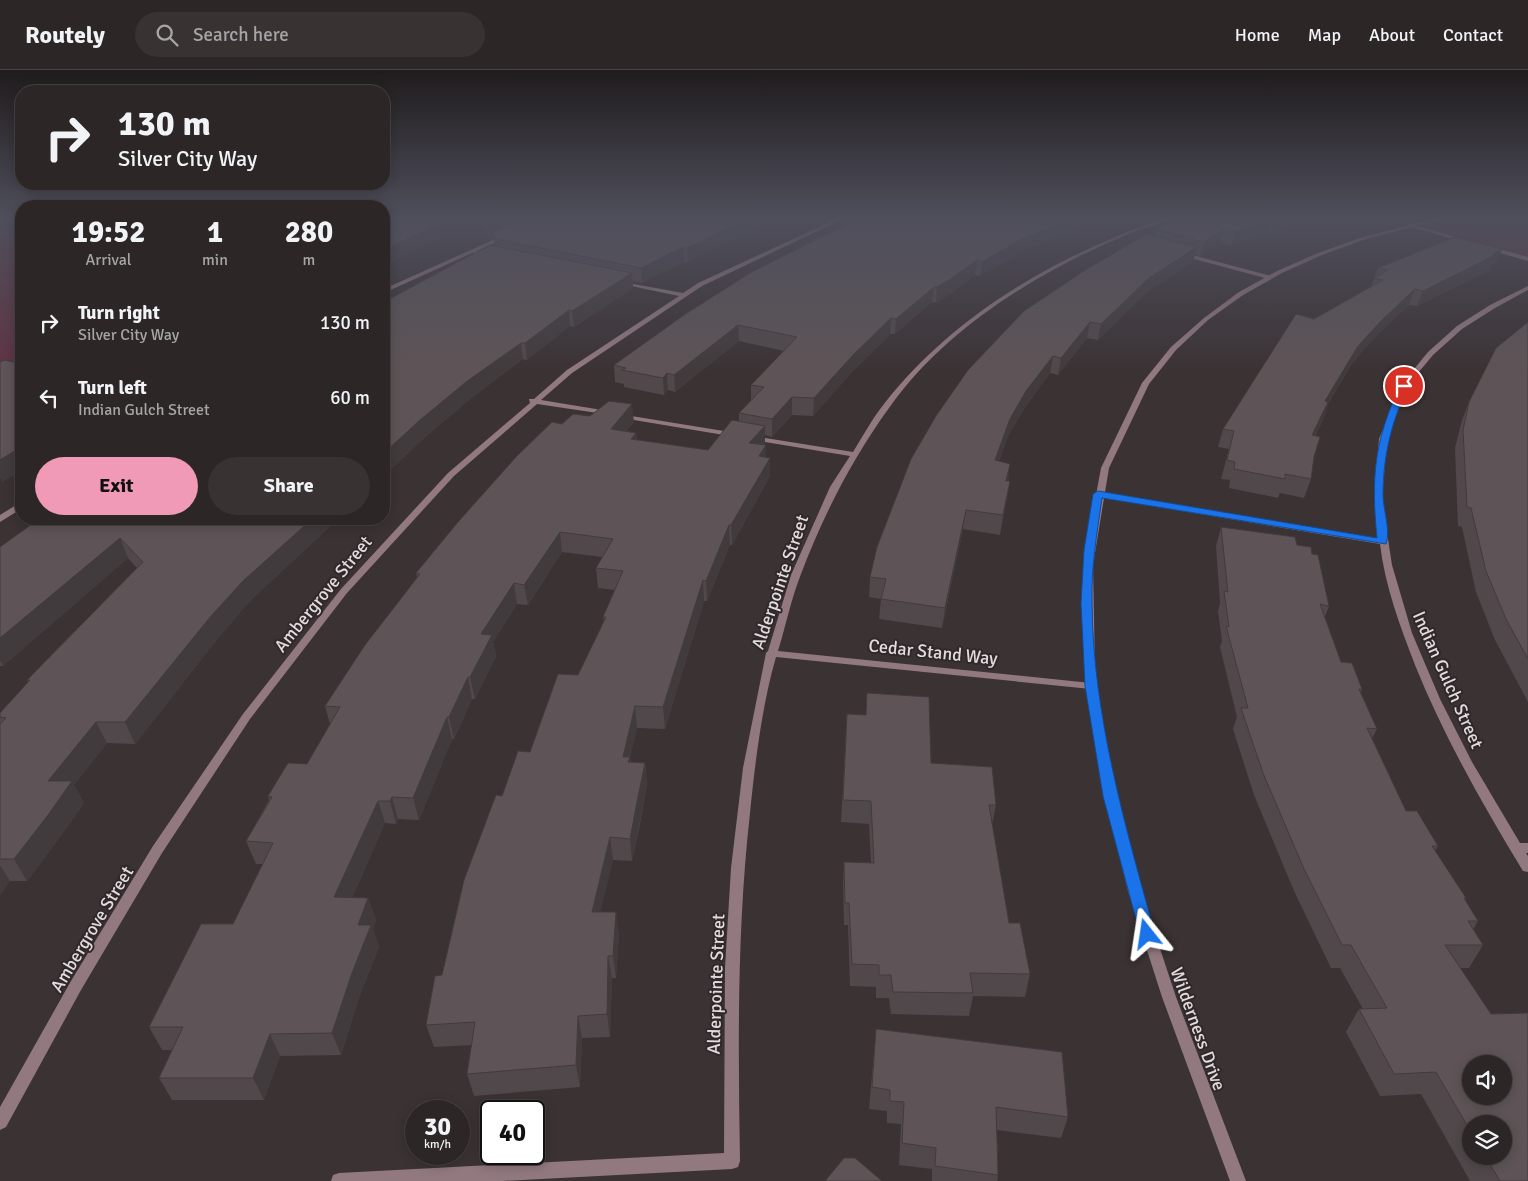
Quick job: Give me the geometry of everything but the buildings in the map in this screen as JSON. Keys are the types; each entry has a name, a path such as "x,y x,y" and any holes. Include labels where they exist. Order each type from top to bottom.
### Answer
{"street":[{"path":"390,288 432,269"},
{"name":"Ambergrove Street","path":"0,1122 34,1058 135,886 220,754 295,652 361,570 422,503 479,448 532,401 586,358 682,295 731,269"},
{"name":"Alderpointe Street","path":"339,1181 732,1161 730,1071 734,921 748,769 771,653 803,554 827,500 853,454 887,405 925,362 955,334 996,302 1038,275 1052,269"},
{"path":"1238,269 1270,277"},
{"name":"Wilderness Drive","path":"1238,1181 1192,1065 1147,934 1110,796 1091,686 1086,603 1089,550 1098,494 1109,457 1123,422 1146,383 1173,350 1203,322 1236,297 1288,269"},
{"path":"615,281 682,295"},
{"name":"Indian Gulch Street","path":"1528,288 1482,312 1441,341 1404,386 1390,417 1381,453 1378,496 1382,542 1401,616 1422,670 1461,754 1522,848 1528,868"},
{"path":"532,401 853,454"},
{"path":"1098,494 1382,542"},
{"path":"0,519 15,509"},
{"name":"Cedar Stand Way","path":"771,653 1091,686"}],"shaded area":[{"path":"0,269 15,269 15,362 0,368"}],"route":[{"path":"1147,934 1110,796 1091,686 1086,603 1089,550 1098,494 1382,542 1378,496 1381,453 1390,417 1404,386"}]}
